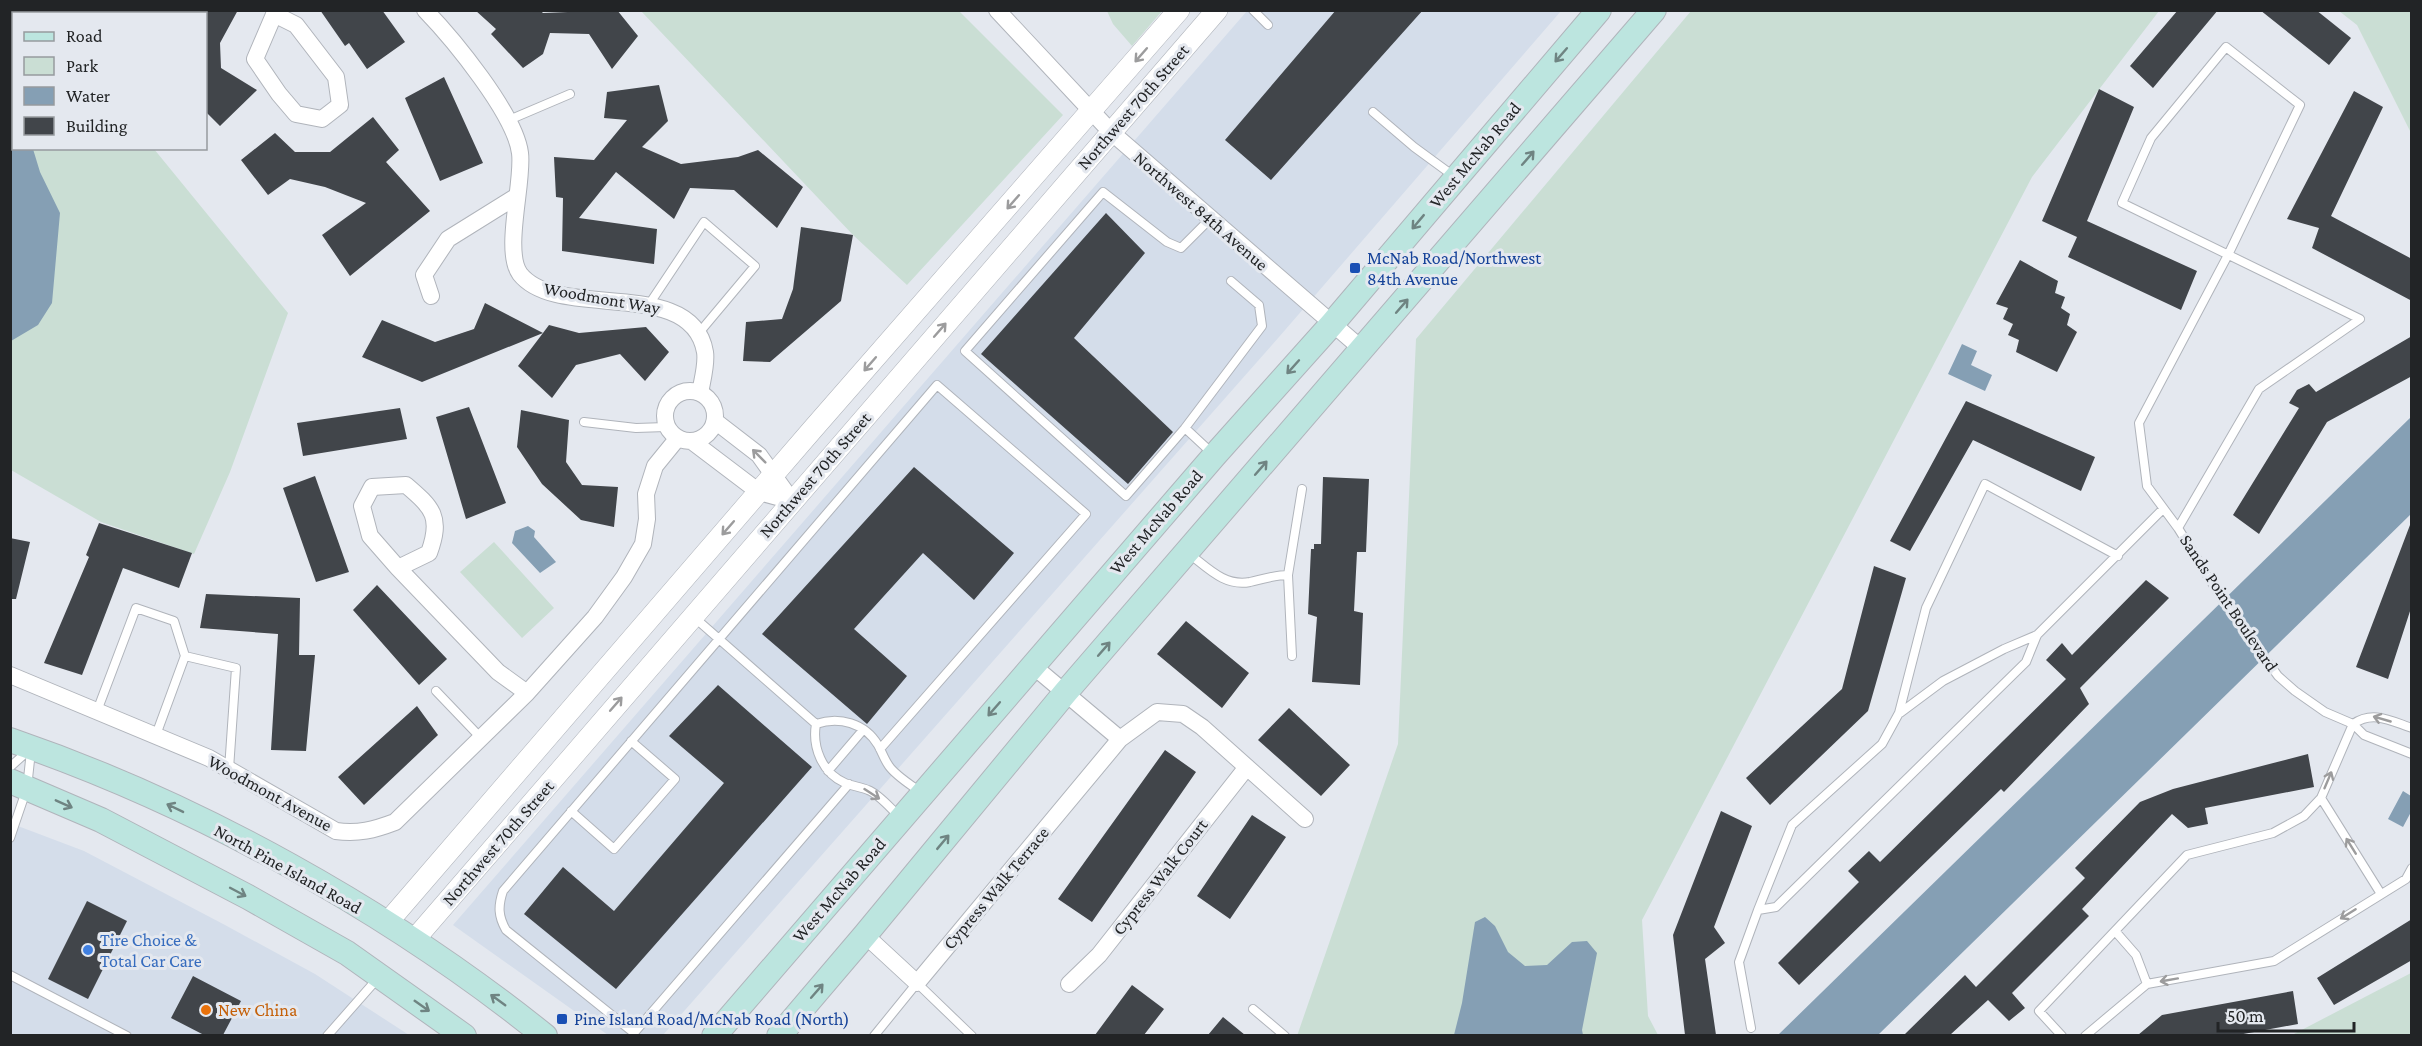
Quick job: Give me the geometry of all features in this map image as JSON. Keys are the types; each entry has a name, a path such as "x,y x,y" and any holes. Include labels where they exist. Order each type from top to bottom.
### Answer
{"main road":[{"name":"West McNab Road","path":"714,1035 1032,665 1332,324 1599,10"},
{"path":"779,1035 865,936 1065,693 1364,350 1654,10"},
{"name":"North Pine Island Road","path":"21,744 151,796 318,882 414,940 545,1035"},
{"path":"19,784 101,820 248,897 347,953 464,1035"}],"street":[{"name":"Woodmont Way","path":"425,10 478,74 515,132 520,154 514,252 519,273 537,288 560,295 666,309 682,318 698,334"},
{"name":"Northwest 84th Avenue","path":"997,10 1111,132 1364,350"},
{"name":"Northwest 70th Street","path":"387,923 1179,10"},
{"name":"Northwest 70th Street","path":"414,940 1217,10"},
{"path":"275,12 296,25 336,76 340,105 322,119 296,114 255,59 275,12"},
{"path":"431,296 424,275 448,239 517,195"},
{"path":"698,334 705,353 700,393"},
{"path":"894,338 916,358"},
{"path":"679,436 707,435 715,421 713,405 700,393 683,392 675,396 665,410 679,436 759,492 792,501"},
{"path":"715,421 759,455 775,474 792,501"},
{"name":"Woodmont Avenue","path":"10,675 209,758 336,831 354,834 375,830 395,822 527,693 595,617 624,577 643,544 647,519 646,494 655,466 679,436"},
{"path":"398,568 429,553 436,532 429,505 406,485 372,487 362,506 370,536 398,568 498,672 527,693"},
{"path":"1032,665 1120,739"},
{"name":"Cypress Walk Terrace","path":"917,983 1120,739 1157,712 1183,714 1305,819"},
{"path":"568,714 590,734"},
{"name":"Cypress Walk Court","path":"1069,984 1100,955 1247,767"},
{"path":"489,806 513,825"},
{"path":"865,936 917,983"}],"lane":[{"path":"1253,10 1268,25"},
{"path":"2178,528 2259,389 2360,319 2228,255 2122,203 2151,138 2226,47 2300,105 2228,255"},
{"path":"509,120 570,94"},
{"path":"1373,112 1455,178"},
{"path":"1210,219 1181,248 1167,242 1103,192 965,351 1126,496 1185,428 1262,326 1258,304 1231,281"},
{"path":"648,306 704,222 755,266 698,334"},
{"name":"Sands Point Boulevard","path":"2228,255 2139,423 2148,486 2178,528 2222,599 2278,676 2325,712 2353,724 2364,735 2412,753"},
{"path":"849,784 634,1033 506,930 499,914 503,891 937,385 1086,514 880,749"},
{"path":"584,422 679,436"},
{"path":"1185,428 1214,456"},
{"path":"1751,1028 1739,962 1792,825 1882,744 1899,713 1926,608 1984,484 2118,556"},
{"path":"1292,656 1288,575 1302,489"},
{"path":"1899,713 1942,681 2037,635 2163,509"},
{"path":"1188,553 1220,578 1231,582 1246,583 1288,575"},
{"path":"97,711 136,608 174,621 185,656 156,735"},
{"path":"692,616 816,724"},
{"path":"1758,910 1776,907 2026,662 2037,635"},
{"path":"185,656 236,668 229,770"},
{"path":"436,691 481,738"},
{"path":"2062,1035 2039,1011 2187,855 2273,833 2304,816 2321,798 2353,724 2361,718 2373,716 2412,728"},
{"path":"816,724 825,721 848,721 863,730 877,743 890,768 922,793"},
{"path":"816,724 814,740 818,755 828,771 849,784 869,790 901,818"},
{"path":"828,771 863,730"},
{"path":"571,811 614,849 675,779 631,741"},
{"path":"10,767 21,744"},
{"path":"10,838 19,784 21,744"},
{"path":"2321,798 2381,894"},
{"path":"2085,1035 2147,984 2274,961 2406,879 2412,868"},
{"path":"2115,931 2136,955 2147,984"},
{"path":"10,975 127,1035"},
{"path":"327,1035 380,976"},
{"path":"874,1035 917,983 972,1035"},
{"path":"1252,1009 1285,1035"}],"shaded area":[{"path":"1247,11 1561,11 1279,337 663,1035 608,1035 453,925"},
{"path":"10,823 84,851 225,925 315,974 409,1035 11,1035"}],"green space":[{"path":"92,10 92,12 12,12 12,150 155,150 288,313 230,472 194,554 101,522 11,470 10,11"},
{"path":"641,11 959,11 1063,115 907,285 853,235"},
{"path":"1107,11 1162,11 1132,46 1113,24"},
{"path":"1691,11 2159,11 2032,177 1642,920 1648,1016 1658,1035 1297,1036 1398,744 1416,339"},
{"path":"2339,11 2411,11 2411,133 2357,25"},
{"path":"494,542 554,608 522,638 460,572"},
{"path":"2411,973 2411,1035 2292,1035"}],"water":[{"path":"10,97 12,98 12,150 33,150 40,172 60,213 52,303 38,325 11,341"},
{"path":"1962,344 1977,351 1971,365 1992,375 1985,391 1948,374"},
{"path":"2411,417 2411,514 1878,1035 1777,1036"},
{"path":"528,526 535,531 534,537 556,562 540,573 512,543 515,531"},
{"path":"2403,791 2411,796 2411,812 2403,827 2388,819"},
{"path":"1485,917 1495,926 1508,952 1525,966 1547,965 1572,942 1587,941 1597,953 1582,1030 1583,1035 1454,1035 1462,1003 1475,922"}],"building":[{"path":"206,10 238,10 220,43 221,68 257,90 220,126 207,113"},
{"path":"320,10 382,10 405,42 367,69 349,43 345,46"},
{"path":"475,10 540,10 543,13 617,10 638,36 612,69 589,34 550,33 543,54 523,68 491,34 496,29"},
{"path":"1336,10 1423,10 1271,180 1225,140"},
{"path":"2178,10 2218,10 2153,88 2130,66"},
{"path":"2260,10 2316,10 2351,38 2329,65"},
{"path":"444,77 483,163 440,181 405,98"},
{"path":"659,85 668,121 642,147 681,164 738,157 758,150 803,187 777,228 734,190 690,188 674,219 616,172 579,218 657,229 654,264 562,251 563,198 556,197 554,157 594,160 627,120 604,118 607,92"},
{"path":"2099,89 2134,107 2087,221 2197,271 2181,310 2068,257 2077,237 2042,221"},
{"path":"2354,91 2383,107 2331,216 2412,259 2412,301 2312,248 2319,228 2287,219"},
{"path":"373,117 399,150 386,162 430,211 350,276 322,235 366,203 325,187 290,179 268,195 241,160 275,133 295,152 330,152"},
{"path":"1106,213 1145,253 1074,338 1173,432 1128,484 981,354"},
{"path":"801,227 853,235 841,301 770,362 743,361 746,322 782,319 793,289"},
{"path":"2020,260 2058,281 2055,293 2065,297 2061,308 2070,314 2067,325 2077,332 2057,372 2016,352 2019,340 2008,335 2013,324 2003,319 2008,308 1996,304"},
{"path":"485,303 543,333 422,382 362,357 382,320 435,342 474,329"},
{"path":"549,325 579,333 646,327 669,352 645,381 620,354 576,365 552,398 518,366"},
{"path":"2412,336 2412,376 2327,422 2259,534 2233,515 2299,408 2289,403 2297,390 2309,384 2316,392"},
{"path":"1966,401 2095,457 2081,491 1973,440 1910,551 1890,541"},
{"path":"469,407 506,503 466,519 436,417"},
{"path":"400,408 407,439 303,456 297,423"},
{"path":"521,410 569,420 566,462 582,485 618,487 614,527 581,520 542,484 517,447"},
{"path":"914,467 1014,553 974,600 923,553 854,629 907,676 867,724 762,634"},
{"path":"315,476 349,572 316,582 283,488"},
{"path":"1323,477 1369,479 1366,552 1357,552 1354,611 1363,613 1360,685 1312,682 1317,617 1308,614 1311,549 1314,549 1314,544 1321,544"},
{"path":"99,523 192,553 179,588 123,568 82,675 44,663 89,557 86,555"},
{"path":"2410,525 2412,605 2388,679 2356,667"},
{"path":"10,538 30,542 16,599 10,599"},
{"path":"1874,566 1906,578 1868,711 1770,805 1746,778 1842,689"},
{"path":"2146,580 2169,598 2080,688 2089,704 2004,792 2001,789 1799,985 1778,963 1859,882 1848,871 1869,851 1880,862 2066,679 2046,660 2062,643 2072,655"},
{"path":"377,585 447,659 419,685 353,610"},
{"path":"206,594 300,598 299,655 315,655 306,751 271,750 278,634 200,628"},
{"path":"1186,621 1249,673 1222,708 1157,654"},
{"path":"718,685 812,767 616,989 524,914 563,867 614,911 724,783 669,736"},
{"path":"417,706 438,735 364,805 338,777"},
{"path":"1289,708 1350,765 1321,796 1258,740"},
{"path":"1165,750 1196,772 1092,922 1058,899"},
{"path":"2308,754 2314,787 2205,808 2208,824 2188,828 2172,814 2082,909 2089,916 2012,993 2025,1008 2009,1021 1988,1000 1950,1035 1904,1035 1965,975 1976,987 2085,878 2075,868 2140,802 2173,789"},
{"path":"1721,811 1752,826 1714,927 1725,943 1705,959 1716,1035 1685,1035 1673,935"},
{"path":"1252,815 1286,837 1230,919 1197,896"},
{"name":"Tire Choice & Total Car Care","path":"87,901 127,921 88,999 48,979"},
{"path":"2412,919 2412,960 2334,1005 2317,978"},
{"name":"New China","path":"193,976 241,1001 223,1035 204,1035 171,1018"},
{"path":"1132,985 1164,1009 1144,1035 1095,1035"},
{"path":"2293,991 2298,1024 2238,1035 2138,1035 2162,1015"},
{"path":"1223,1017 1245,1035 1208,1035"}],"place":[{"name":"McNab Road/Northwest 84th Avenue","path":"1355,268"},
{"name":"Tire Choice & Total Car Care","path":"88,950"},
{"name":"New China","path":"206,1010"},
{"name":"Pine Island Road/McNab Road (North)","path":"562,1019"}]}
